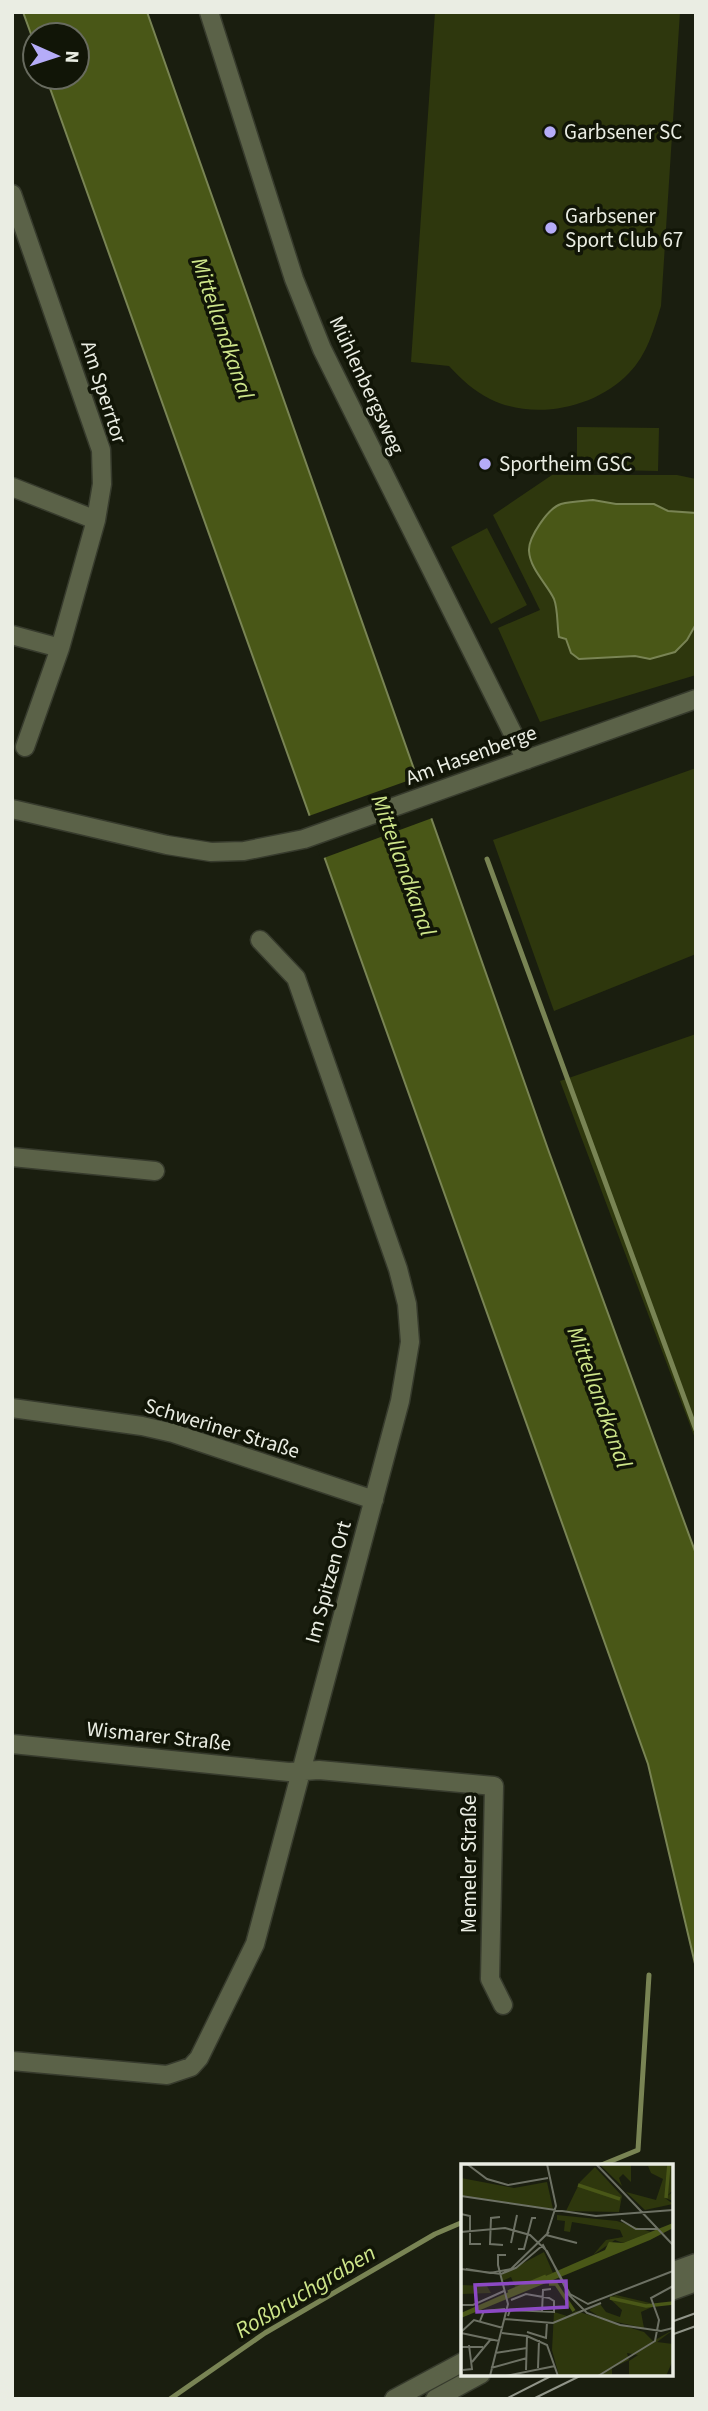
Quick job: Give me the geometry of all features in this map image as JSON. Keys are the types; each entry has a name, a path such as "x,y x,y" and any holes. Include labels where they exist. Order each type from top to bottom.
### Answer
{"street":[{"name":"Mühlenbergsweg","path":"209,12 294,279 322,349 526,760"},
{"name":"Am Sperrtor","path":"12,194 101,450 102,485 96,520 60,648 25,747"},
{"path":"12,486 96,520"},
{"path":"12,635 60,648"},
{"name":"Am Hasenberge","path":"12,809 167,845 211,852 244,851 304,839 696,699"},
{"name":"Im Spitzen Ort","path":"12,2061 167,2075 191,2067 199,2058 255,1944 400,1401 410,1342 407,1304 398,1269 296,978 260,940"},
{"path":"12,1157 155,1171"},
{"name":"Schweriner Straße","path":"12,1408 142,1426 173,1433 374,1500"},
{"name":"Wismarer Straße","path":"12,1744 289,1772 301,1771"},
{"name":"Memeler Straße","path":"301,1771 319,1770 494,1786 491,1979 503,2005"},
{"path":"673,2271 696,2263"},
{"path":"673,2290 696,2283"},
{"path":"394,2399 461,2363"},
{"path":"435,2399 477,2376"}],"shaded area":[{"name":"Garbsener SC","path":"435,12 680,12 661,306 641,358 629,373 600,395 564,407 545,410 507,406 479,392 449,366 411,362"},
{"path":"577,427 659,428 658,471 577,469"},
{"path":"552,475 677,475 696,479 696,675 540,722 498,628 540,610 493,515"},
{"path":"487,528 527,605 491,624 451,547"},
{"path":"696,768 696,954 554,1011 493,840"},
{"path":"696,1034 696,1441 560,1081"}],"water":[{"name":"Mittellandkanal","path":"23,12 147,12 549,1152 696,1554 696,1968 648,1764 51,91 91,91 91,21 26,21"},
{"path":"593,500 616,504 654,504 668,511 696,513 696,624 687,640 675,652 650,659 635,656 579,659 571,653 566,639 559,637 554,599 532,564 530,545 550,511 561,504"}],"pier":[{"path":"421,776 435,817 321,859 306,817"}],"waterway":[{"path":"487,859 696,1430"},
{"name":"Roßbruchgraben","path":"604,2164 638,2150 649,1975"},
{"name":"Roßbruchgraben","path":"170,2399 265,2333 435,2234 461,2223"}],"tram line":[{"path":"673,2321 696,2313"},
{"path":"673,2334 696,2326"},
{"path":"506,2399 551,2376"},
{"path":"533,2399 580,2376"}],"place":[{"name":"Garbsener SC","path":"550,132"},
{"name":"Garbsener Sport Club 67","path":"551,228"},
{"name":"Sportheim GSC","path":"485,464"}]}
